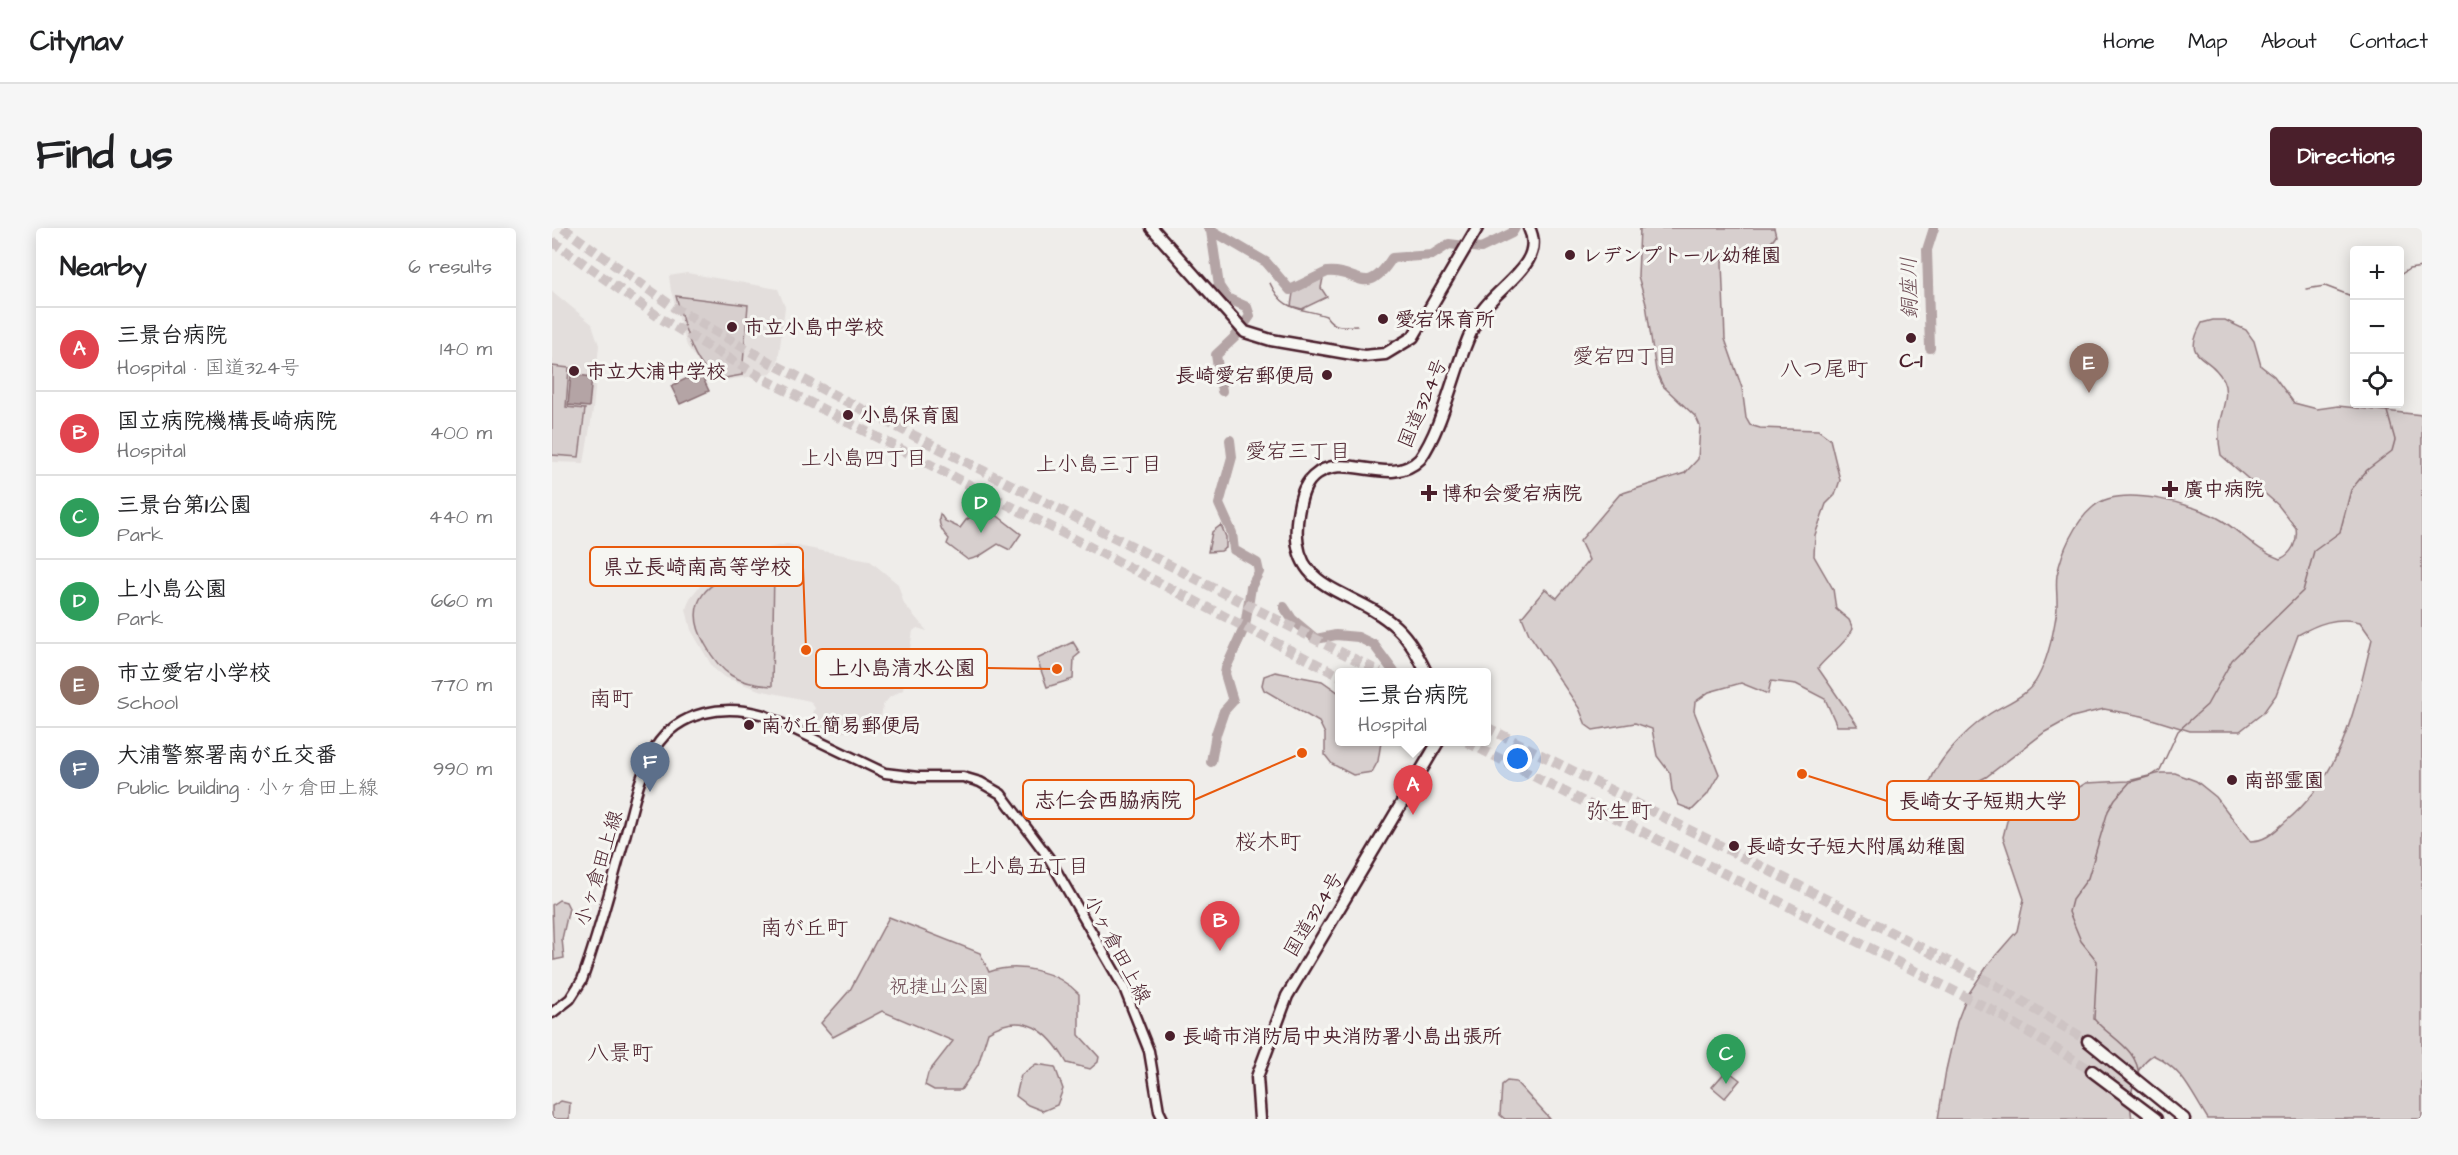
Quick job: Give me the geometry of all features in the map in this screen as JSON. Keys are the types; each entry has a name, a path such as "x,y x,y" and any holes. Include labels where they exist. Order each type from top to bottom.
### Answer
{"highway":[{"name":"国道324号","path":"1152,228 1242,329 1257,337 1364,356 1385,354 1413,337 1477,228"},
{"name":"国道324号","path":"1424,668 1416,652 1396,627 1319,581 1305,567 1296,547 1301,502 1306,485 1314,476 1326,470 1343,466 1396,472 1411,467 1420,459 1479,316 1530,259 1533,242 1529,228"},
{"name":"国道324号","path":"1260,1119 1257,1077 1287,996 1435,746"},
{"path":"2088,1041 2184,1119"},
{"path":"2092,1071 2156,1119"},
{"path":"2114,1087 2147,1119"},
{"path":"2154,1095 2175,1119"}],"main road":[{"name":"小ヶ倉田上線","path":"553,1013 570,999 584,974 636,796 656,747 672,730 699,714 718,710 749,711 764,715 885,773 918,777 963,777 980,782 1001,794 1049,858 1124,988 1149,1051 1159,1111 1163,1119"}],"shaded area":[{"name":"市立小島中学校","path":"687,273 778,289 785,307 778,362 771,374 719,381 708,375 687,346 671,291 669,276"},
{"name":"市立大浦中学校","path":"552,291 592,324 599,345 593,410 584,463 552,462"},
{"path":"700,372 709,391 680,404 671,386"},
{"path":"571,374 592,377 589,407 568,405"},
{"path":"787,544 869,560 898,584 904,604 927,631 917,628 913,631 903,690 890,697 883,705 879,731 822,733 820,737 807,730 815,708 810,701 759,690 724,677 713,668 691,630 686,609 690,598 706,578 715,571 759,550"}],"green space":[{"path":"1640,228 1774,228 1776,236 1771,242 1760,247 1727,251 1722,262 1725,339 1742,388 1746,418 1750,425 1760,428 1818,430 1830,439 1840,480 1835,495 1826,504 1815,535 1814,556 1833,589 1836,609 1849,620 1853,629 1846,640 1818,668 1858,726 1837,726 1825,699 1796,684 1771,681 1768,694 1741,683 1709,692 1695,702 1694,711 1719,774 1707,795 1692,810 1679,805 1672,790 1670,773 1657,756 1652,729 1635,723 1593,730 1586,725 1579,708 1529,634 1522,617 1545,589 1557,598 1589,560 1580,541 1620,494 1685,473 1698,459 1700,426 1696,417 1663,386 1656,371 1646,304 1638,276"},
{"path":"1323,278 1321,288 1327,297 1302,309 1291,306 1293,293"},
{"path":"676,296 748,305 742,375 719,378 710,374 702,366 685,330"},
{"path":"2225,320 2246,330 2254,341 2261,366 2274,376 2294,403 2317,409 2338,406 2422,415 2422,1119 2208,1119 2179,1074 2153,1055 2141,1067 2134,1084 2131,1102 2132,1119 1938,1119 1957,1022 1967,996 1990,962 2017,931 2024,899 2003,837 2008,817 2014,809 2024,804 2065,796 2086,783 2128,781 2161,773 2175,773 2196,781 2216,797 2250,841 2261,839 2285,822 2305,803 2321,783 2334,762 2352,715 2372,639 2360,622 2335,621 2312,627 2298,635 2276,695 2263,713 2240,731 2190,731 2142,716 2104,709 2072,717 2045,732 1986,777 1943,799 1934,799 1927,792 1936,770 1960,739 1988,715 2034,684 2047,655 2053,631 2057,611 2057,575 2062,556 2080,521 2093,507 2105,500 2121,497 2139,496 2158,499 2195,508 2211,515 2223,521 2264,552 2280,559 2288,554 2293,546 2296,528 2278,505 2221,455 2219,430 2226,391 2217,371 2196,351 2194,345 2202,323"},
{"path":"552,366 569,368 566,407 585,409 579,457 552,455"},
{"path":"986,507 1021,534 1010,550 998,544 978,557 968,560 947,544 949,539 941,528 940,514 945,521 960,528 966,520"},
{"path":"1221,525 1226,537 1226,548 1221,551 1208,552 1212,532"},
{"path":"750,569 774,569 772,686 749,683 731,676 717,663 698,629 696,616 703,594 722,579"},
{"path":"1073,642 1080,653 1074,658 1073,679 1047,687 1037,659"},
{"path":"1275,672 1322,681 1335,690 1335,746 1380,746 1378,761 1372,772 1353,775 1332,764 1325,755 1325,734 1319,722 1264,690 1262,685 1264,676"},
{"path":"559,900 566,902 569,908 562,939 564,958 554,960 552,905"},
{"name":"祝捷山公園","path":"889,917 980,953 989,972 1013,968 1025,969 1060,979 1079,994 1079,1035 1099,1057 1098,1062 1090,1069 1067,1063 1044,1033 1034,1027 1013,1023 988,1032 978,1065 961,1090 934,1090 925,1085 928,1073 953,1041 882,1011 833,1037 821,1023 850,990"},
{"path":"1036,1064 1055,1067 1063,1089 1057,1105 1043,1111 1028,1105 1016,1096 1021,1075"},
{"path":"1727,1070 1740,1080 1725,1098 1712,1087"},
{"path":"1507,1081 1516,1082 1550,1119 1505,1119 1500,1115 1502,1085"},
{"path":"561,1101 570,1103 569,1119 552,1119 552,1106"}],"waterway":[{"name":"銅座川","path":"1208,228 1266,262 1290,290 1327,272 1338,272 1361,280 1368,280 1383,271 1392,258 1432,255 1449,244 1481,248 1512,233 1515,228"},
{"name":"銅座川","path":"1930,348 1927,250 1934,228"},
{"path":"1211,231 1219,286 1227,298 1247,307 1250,316 1235,337 1216,355 1222,391"},
{"path":"2404,272 2422,267"},
{"path":"1270,283 1286,304 1326,316 1336,325 1357,326"},
{"path":"2306,289 2325,286 2350,295"},
{"path":"1390,340 1399,340"},
{"path":"2139,1077 2129,1051 2094,1019 2097,961 2081,941 2069,912 2072,900 2088,878 2108,811 2115,799 2130,782 2151,776 2160,770 2178,731 2207,705 2232,660 2303,591 2314,551 2340,532 2351,490 2367,470 2392,451 2395,440 2386,408"},
{"path":"1211,762 1216,734 1224,711 1233,701 1225,674 1226,668 1245,626 1251,587 1259,572 1257,563 1234,550 1232,533 1219,504 1232,457 1230,440"},
{"path":"1284,607 1292,619 1316,639 1336,635 1358,637 1374,645 1391,668"}],"tunnel":[{"path":"563,228 673,307 771,363 1372,668"},
{"path":"552,241 660,318 764,379 1335,673"},
{"path":"1491,730 1995,985 2088,1041"},
{"path":"1475,746 1997,1013 2092,1071"}],"place":[{"name":"レデンプトール幼稚園","path":"1570,255"},
{"name":"愛宕保育所","path":"1383,319"},
{"name":"市立小島中学校","path":"732,327"},
{"name":"C-1","path":"1911,338"},
{"name":"市立大浦中学校","path":"574,371"},
{"name":"長崎愛宕郵便局","path":"1327,375"},
{"name":"市立愛宕小学校","path":"2089,393"},
{"name":"小島保育園","path":"848,415"},
{"name":"廣中病院","path":"2170,489"},
{"name":"博和会愛宕病院","path":"1429,493"},
{"name":"上小島公園","path":"981,533"},
{"name":"県立長崎南高等学校","path":"806,650"},
{"name":"上小島清水公園","path":"1057,669"},
{"name":"南が丘簡易郵便局","path":"749,725"},
{"name":"志仁会西脇病院","path":"1302,753"},
{"name":"長崎女子短期大学","path":"1802,774"},
{"name":"南部霊園","path":"2232,780"},
{"name":"大浦警察署南が丘交番","path":"650,792"},
{"name":"三景台病院","path":"1413,815"},
{"name":"長崎女子短大附属幼稚園","path":"1734,846"},
{"name":"国立病院機構長崎病院","path":"1220,951"},
{"name":"長崎市消防局中央消防署小島出張所","path":"1170,1036"},
{"name":"三景台第1公園","path":"1726,1084"}],"district":[{"name":"愛宕四丁目","path":"1625,356"},
{"name":"八つ尾町","path":"1824,368"},
{"name":"愛宕三丁目","path":"1298,451"},
{"name":"上小島四丁目","path":"864,458"},
{"name":"上小島三丁目","path":"1099,464"},
{"name":"南町","path":"611,698"},
{"name":"弥生町","path":"1619,810"},
{"name":"桜木町","path":"1268,841"},
{"name":"上小島五丁目","path":"1026,866"},
{"name":"南が丘町","path":"804,927"},
{"name":"八景町","path":"620,1052"}]}
